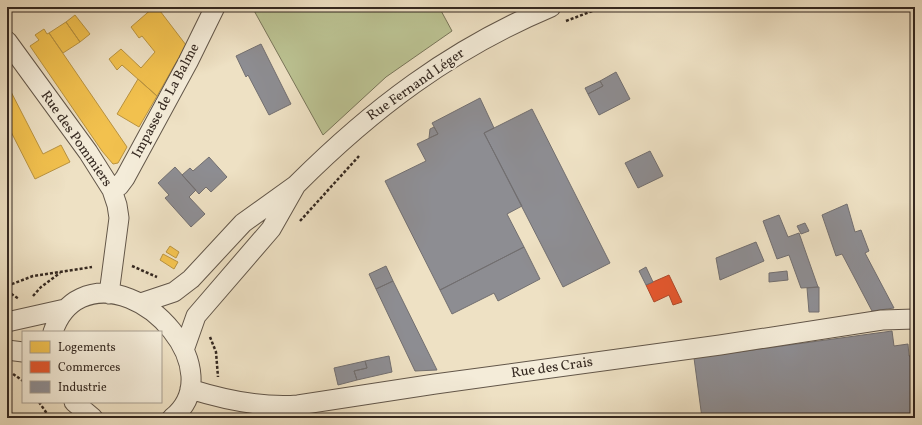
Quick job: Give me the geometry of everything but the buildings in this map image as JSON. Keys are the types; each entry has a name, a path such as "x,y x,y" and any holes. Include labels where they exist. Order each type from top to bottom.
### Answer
{"street":[{"name":"Impasse de La Balme","path":"112,190 119,186 125,178 188,62 215,7"},
{"name":"Rue Fernand Léger","path":"141,303 174,292 191,279 243,223 296,185 326,154 378,109 442,63 486,37 550,7"},
{"name":"Rue des Pommiers","path":"7,41 88,152 112,190 117,205 119,218 109,294"},
{"name":"Rue Fernand Léger","path":"184,350 196,316 271,229 296,185"},
{"path":"54,331 65,309 75,301 86,296 109,294 131,298 141,303 167,324 184,350 190,369 190,389 182,407 172,418"},
{"path":"7,322 65,309"},
{"name":"Rue des Crais","path":"190,389 258,405 275,407 298,405 443,383 713,346 882,320 915,319"},
{"path":"7,350 22,352"},
{"path":"75,403 90,417"}],"path":[{"path":"562,23 603,7"},
{"path":"295,227 360,155"},
{"path":"7,286 34,276 95,266"},
{"path":"32,298 41,287 60,272"},
{"path":"7,371 20,377 22,380"},
{"path":"40,403 50,418"}],"green space":[{"path":"252,7 439,7 452,31 386,77 323,135"}]}
